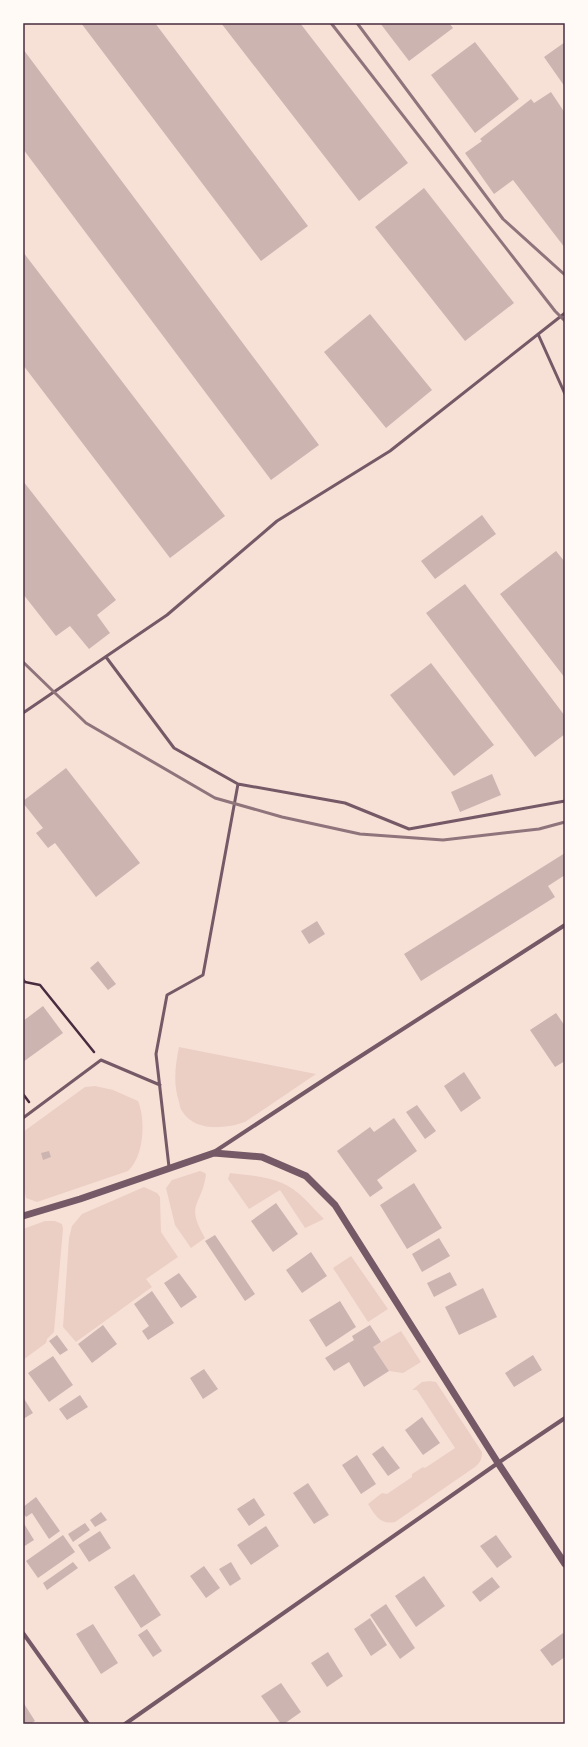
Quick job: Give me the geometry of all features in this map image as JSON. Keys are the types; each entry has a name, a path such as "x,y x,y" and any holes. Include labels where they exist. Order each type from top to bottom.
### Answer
{"street":[{"path":"23,1216 80,1199 214,1153 339,1070 565,925"},
{"path":"214,1153 262,1157 306,1176 335,1205 498,1463 565,1564"},
{"path":"125,1724 498,1463 565,1418"},
{"path":"23,1632 88,1724"}],"lane":[{"path":"23,713 167,615 277,522 390,451 565,313"},
{"path":"538,334 565,394"},
{"path":"106,657 174,748 238,784 345,803 409,829 565,801"},
{"path":"169,1168 156,1054 167,995 203,975 238,784"},
{"path":"23,1118 101,1060 160,1085"}],"path":[{"path":"23,979 25,982 40,985 101,1060"}],"shaded area":[{"path":"179,1047 316,1074 245,1122 220,1127 202,1126 188,1118 180,1108 175,1082"},
{"path":"95,1086 113,1090 138,1101 141,1109 143,1128 140,1148 133,1165 128,1171 37,1202 26,1198 23,1184 23,1132 85,1087"},
{"path":"200,1171 206,1175 204,1186 195,1212 199,1227 205,1238 191,1248 175,1225 166,1188 172,1180"},
{"path":"230,1173 263,1177 282,1183 299,1194 324,1219 305,1228 280,1190 249,1209 228,1179"},
{"path":"144,1187 157,1193 160,1197 161,1232 178,1257 146,1279 152,1287 76,1342 63,1327 69,1238 72,1226 82,1214"},
{"path":"45,1221 55,1221 62,1224 63,1229 54,1332 47,1339 46,1343 23,1360 23,1229"},
{"path":"351,1256 388,1309 368,1322 333,1268"},
{"path":"401,1331 421,1362 403,1373 389,1371 373,1347"},
{"path":"422,1382 436,1382 482,1452 481,1459 475,1467 395,1522 385,1522 378,1518 368,1504 382,1493 387,1494 412,1477 412,1474 423,1467 425,1468 455,1448 417,1390 412,1390"}],"building":[{"path":"81,23 155,23 308,226 261,261"},
{"path":"221,23 300,23 408,163 359,201"},
{"path":"380,23 449,23 453,28 409,61"},
{"path":"475,42 519,99 475,133 431,75"},
{"path":"565,42 565,87 544,57"},
{"path":"23,49 319,445 271,480 23,149"},
{"path":"551,92 565,113 565,248 513,180 494,194 465,153 482,141 480,139 531,99 534,103"},
{"path":"424,188 514,303 465,341 375,227"},
{"path":"23,252 225,516 170,558 23,365"},
{"path":"370,314 432,390 386,428 324,352"},
{"path":"23,481 116,600 97,615 110,633 89,649 70,626 56,636 23,594"},
{"path":"482,515 496,534 435,579 421,561"},
{"path":"556,551 565,562 565,678 500,594"},
{"path":"465,584 565,716 565,734 535,757 426,613"},
{"path":"431,663 494,745 454,776 390,695"},
{"path":"66,768 140,863 96,897 55,843 48,848 36,833 43,828 23,803 23,801"},
{"path":"492,774 501,795 460,812 451,792"},
{"path":"565,853 565,875 548,886 555,897 421,981 404,954"},
{"path":"317,921 325,934 309,944 301,931"},
{"path":"98,961 116,984 108,990 90,968"},
{"path":"43,1006 63,1033 23,1062 23,1021"},
{"path":"556,1013 565,1026 565,1061 555,1067 530,1030"},
{"path":"464,1072 481,1098 461,1112 444,1086"},
{"path":"417,1105 436,1131 425,1139 406,1112"},
{"path":"394,1118 417,1151 377,1180 383,1188 370,1197 337,1151 370,1127 374,1132"},
{"path":"49,1151 51,1157 43,1160 41,1153"},
{"path":"414,1183 442,1228 407,1249 380,1205"},
{"path":"276,1203 298,1234 273,1252 251,1221"},
{"path":"215,1235 255,1294 245,1301 205,1241"},
{"path":"439,1238 450,1256 422,1272 412,1254"},
{"path":"311,1252 327,1276 302,1293 286,1270"},
{"path":"450,1272 457,1285 434,1297 427,1283"},
{"path":"179,1273 197,1297 181,1308 164,1283"},
{"path":"483,1288 497,1317 459,1335 445,1307"},
{"path":"152,1291 174,1323 148,1340 142,1331 149,1326 134,1304"},
{"path":"340,1301 356,1327 326,1347 309,1320"},
{"path":"103,1325 117,1344 92,1363 78,1344"},
{"path":"370,1325 381,1342 373,1347 389,1371 364,1387 349,1362 334,1371 325,1358 354,1340 352,1336"},
{"path":"57,1335 68,1350 60,1355 49,1341"},
{"path":"533,1355 542,1370 514,1387 505,1373"},
{"path":"53,1356 73,1385 49,1402 28,1373"},
{"path":"204,1369 218,1389 203,1399 190,1378"},
{"path":"80,1395 88,1407 67,1420 59,1409"},
{"path":"23,1397 33,1413 23,1419"},
{"path":"422,1417 440,1443 423,1455 405,1430"},
{"path":"383,1446 400,1468 388,1476 372,1454"},
{"path":"357,1455 376,1484 361,1494 342,1465"},
{"path":"308,1483 329,1515 314,1524 293,1493"},
{"path":"36,1497 60,1531 49,1539 32,1513 26,1517 23,1513 23,1507"},
{"path":"254,1498 265,1515 249,1526 237,1509"},
{"path":"101,1512 107,1520 95,1527 90,1520"},
{"path":"23,1522 34,1540 23,1547"},
{"path":"85,1523 90,1530 73,1542 68,1534"},
{"path":"266,1526 279,1546 251,1565 237,1545"},
{"path":"100,1531 111,1548 89,1562 78,1545"},
{"path":"63,1535 75,1552 38,1578 26,1561"},
{"path":"496,1535 512,1557 497,1568 480,1546"},
{"path":"73,1562 78,1568 47,1590 43,1583"},
{"path":"231,1562 241,1579 230,1586 219,1569"},
{"path":"204,1566 220,1588 206,1598 190,1576"},
{"path":"134,1574 161,1615 141,1628 114,1587"},
{"path":"424,1576 445,1606 416,1627 395,1596"},
{"path":"492,1577 500,1587 480,1602 472,1592"},
{"path":"386,1604 415,1648 400,1659 370,1615"},
{"path":"370,1618 387,1645 371,1656 354,1629"},
{"path":"93,1624 118,1663 101,1674 76,1634"},
{"path":"147,1629 162,1651 153,1657 138,1635"},
{"path":"563,1633 565,1636 565,1657 552,1666 540,1650"},
{"path":"328,1652 343,1676 327,1687 311,1663"},
{"path":"281,1683 301,1712 284,1724 281,1724 261,1696"},
{"path":"23,1702 35,1721 30,1724 23,1724"}],"railway":[{"path":"331,23 555,311 565,321"},
{"path":"357,23 503,219 565,275"},
{"path":"23,662 86,723 215,798 282,817 360,834 443,840 539,829 565,822"}]}
